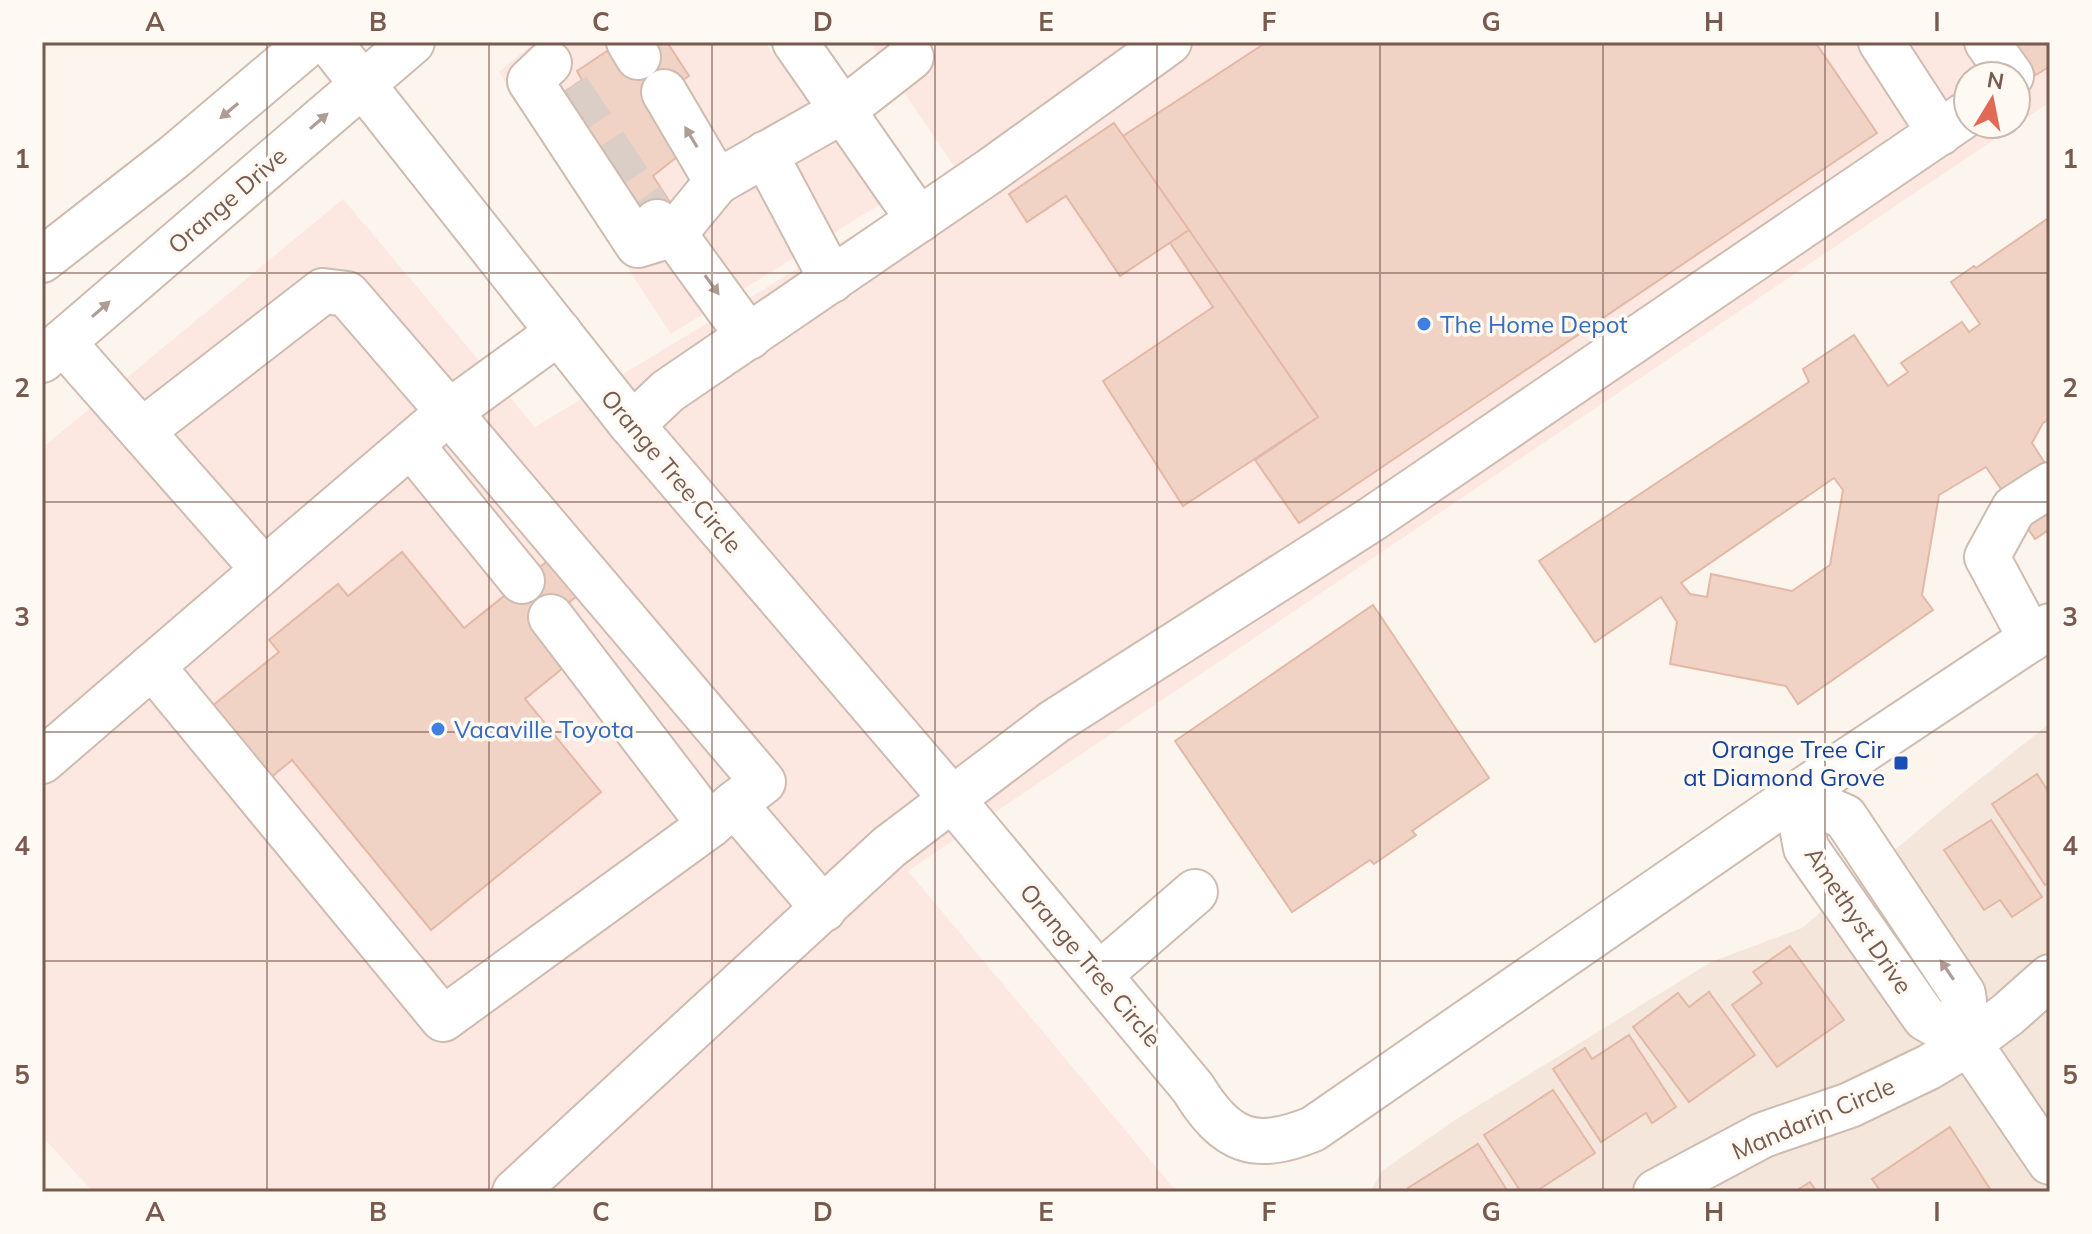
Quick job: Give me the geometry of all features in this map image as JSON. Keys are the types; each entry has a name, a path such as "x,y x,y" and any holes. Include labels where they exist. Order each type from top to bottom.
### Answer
{"street":[{"path":"42,260 174,157 310,42"},
{"name":"Orange Tree Circle","path":"329,42 632,425 952,799 1193,1088 1206,1109 1223,1128 1244,1138 1266,1142 1286,1140 1313,1129 1796,795 2041,632"},
{"name":"Orange Drive","path":"52,351 412,42"},
{"path":"795,42 919,220"},
{"path":"632,425 668,391 919,220 1169,42"},
{"path":"1881,42 1952,121"},
{"path":"1987,42 2000,60"},
{"path":"565,65 530,81 638,245 666,228 717,182 842,111 911,57"},
{"path":"664,92 717,182"},
{"path":"515,1192 889,847 1054,722 1372,519 1952,124"},
{"path":"765,154 832,280"},
{"path":"666,228 749,337"},
{"path":"142,431 323,291 347,294 763,782 443,1019 152,666"},
{"path":"42,761 449,412 559,332"},
{"path":"52,351 142,431 264,570"},
{"path":"412,446 522,581"},
{"path":"2041,632 1987,557 2014,508 2050,485"},
{"path":"551,617 722,815 824,909"},
{"name":"Amethyst Drive","path":"1796,795 1845,817 1963,994 1969,1043 2050,1162"},
{"path":"1099,975 1195,892"},
{"name":"Mandarin Circle","path":"1656,1192 1763,1135 1850,1105 1926,1069 2007,1015 2050,977"}],"shaded area":[{"path":"535,42 764,42 887,200 671,334 499,72"},
{"path":"870,42 2050,42 2050,102 2032,114 2032,60 1952,60 1952,140 1994,140 908,871 1177,1192 93,1192 42,1136 42,448 343,199 535,427 958,172"},
{"path":"2050,723 2050,1192 1370,1192 1382,1171 1455,1120 1711,962 1802,928"}],"building":[{"path":"661,42 667,42 689,76 648,103 666,128 661,131 678,156 653,176 675,210 645,230 555,98 582,80 577,71 610,49 623,67"},
{"name":"The Home Depot","path":"1267,42 1815,42 1877,133 1299,523 1255,460 1318,417 1123,136"},
{"path":"2014,42 2050,42 2050,66 2036,75 2032,60 2026,60"},
{"path":"1114,123 1189,230 1120,276 1066,196 1027,222 1009,194"},
{"path":"2050,217 2050,419 2043,423 2032,443 2050,471 2050,529 2035,539 1986,467 1939,495 1922,595 1933,610 1798,704 1786,686 1670,664 1677,622 1661,597 1595,642 1539,561 1809,382 1803,369 1854,335 1888,386 1908,372 1901,363 1962,322 1969,332 1980,324 1951,282 1974,266 1976,268","holes":["1834,478 1843,490 1830,565 1792,591 1711,574 1707,597 1690,594 1681,583"]},
{"path":"1189,230 1318,417 1183,506 1103,381 1213,307 1170,243"},
{"path":"402,552 464,628 555,555 584,590 545,622 575,658 525,699 601,792 431,930 292,760 264,783 206,711 279,652 269,640 338,584 348,596"},
{"path":"1373,605 1489,778 1412,831 1416,835 1374,864 1370,860 1292,912 1175,741"},
{"path":"2037,774 2050,794 2050,882 2045,885 1992,804"},
{"path":"1991,820 2042,897 2012,917 2000,900 1984,910 1944,850"},
{"path":"1790,946 1844,1020 1777,1067 1732,1005 1762,983 1753,972"},
{"path":"1709,992 1755,1055 1689,1102 1633,1027 1678,993 1689,1007"},
{"path":"1629,1035 1676,1107 1652,1123 1646,1113 1601,1142 1553,1069 1585,1048 1592,1059"},
{"path":"1553,1090 1595,1153 1535,1192 1521,1192 1484,1135"},
{"path":"1950,1127 1992,1192 1881,1192 1872,1179"},
{"path":"1478,1144 1508,1192 1411,1192 1408,1188"},
{"path":"1810,1182 1817,1192 1794,1192"}],"tunnel":[{"path":"568,89 657,222"}],"place":[{"name":"The Home Depot","path":"1424,324"},
{"name":"Vacaville Toyota","path":"438,729"},
{"name":"Orange Tree Cir at Diamond Grove","path":"1901,763"}]}
